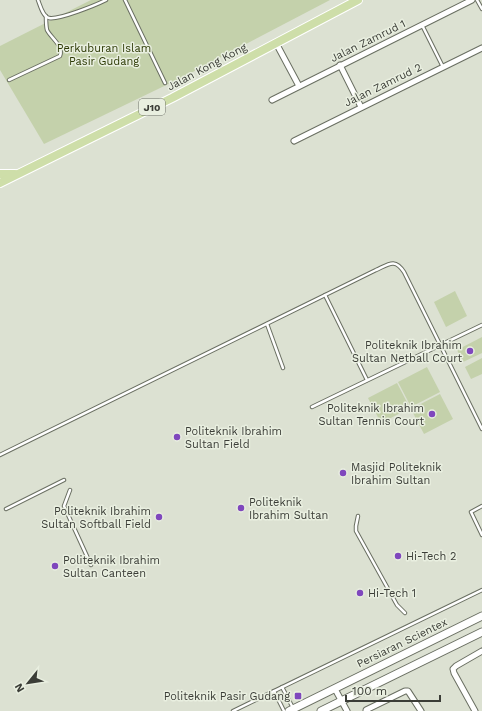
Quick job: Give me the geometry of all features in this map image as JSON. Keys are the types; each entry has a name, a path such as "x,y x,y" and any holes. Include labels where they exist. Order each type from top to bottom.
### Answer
{"main road":[{"name":"Jalan Kong Kong","path":"0,183 172,98 358,0"},
{"path":"0,174 18,174"},
{"name":"Persiaran Scientex","path":"291,710 482,616"},
{"path":"321,711 482,632"}],"street":[{"name":"Jalan Zamrud 1","path":"272,100 472,0"},
{"path":"276,43 299,86"},
{"name":"Jalan Zamrud 2","path":"294,141 482,48"},
{"path":"340,65 361,107"},
{"path":"475,711 453,669 482,651"},
{"path":"335,689 347,711"},
{"path":"368,710 405,691 408,691 421,711"}],"lane":[{"path":"9,80 60,56 61,54 59,46 47,30 46,16 38,0"},
{"path":"46,16 50,18 61,16 89,8 106,0"},
{"path":"125,0 165,84"},
{"path":"477,0 482,9"},
{"path":"422,25 443,67"},
{"path":"0,454 392,263 400,266 404,272 482,429"},
{"path":"325,295 367,380"},
{"path":"267,324 283,368"},
{"path":"312,407 482,325"},
{"path":"6,509 64,480"},
{"path":"70,490 64,506 91,565"},
{"path":"482,506 471,512 482,535"},
{"path":"358,516 356,531 397,605 405,613"},
{"path":"233,711 482,590"},
{"path":"282,687 291,710"},
{"path":"274,691 284,711"}],"green space":[{"name":"Perkuburan Islam Pasir Gudang","path":"91,0 330,0 185,76 44,144 0,70 0,46"},
{"path":"455,291 467,316 446,327 434,302"},
{"name":"Politeknik Ibrahim Sultan Netball Court","path":"482,337 482,353 463,362 457,350"},
{"name":"Politeknik Ibrahim Sultan Netball Court","path":"482,358 482,374 471,379 465,367"},
{"name":"Politeknik Ibrahim Sultan Tennis Court","path":"427,367 440,392 411,407 398,382"},
{"name":"Politeknik Ibrahim Sultan Tennis Court","path":"397,383 410,408 381,423 368,398"},
{"name":"Politeknik Ibrahim Sultan Tennis Court","path":"440,394 453,419 424,434 411,409"}],"place":[{"name":"Politeknik Ibrahim Sultan Netball Court","path":"470,351"},
{"name":"Politeknik Ibrahim Sultan Tennis Court","path":"432,414"},
{"name":"Politeknik Ibrahim Sultan Field","path":"177,437"},
{"name":"Masjid Politeknik Ibrahim Sultan","path":"343,473"},
{"name":"Politeknik Ibrahim Sultan","path":"241,508"},
{"name":"Politeknik Ibrahim Sultan Softball Field","path":"159,517"},
{"name":"Hi-Tech 2","path":"398,556"},
{"name":"Politeknik Ibrahim Sultan Canteen","path":"55,566"},
{"name":"Hi-Tech 1","path":"360,593"},
{"name":"Politeknik Pasir Gudang","path":"298,696"}]}
